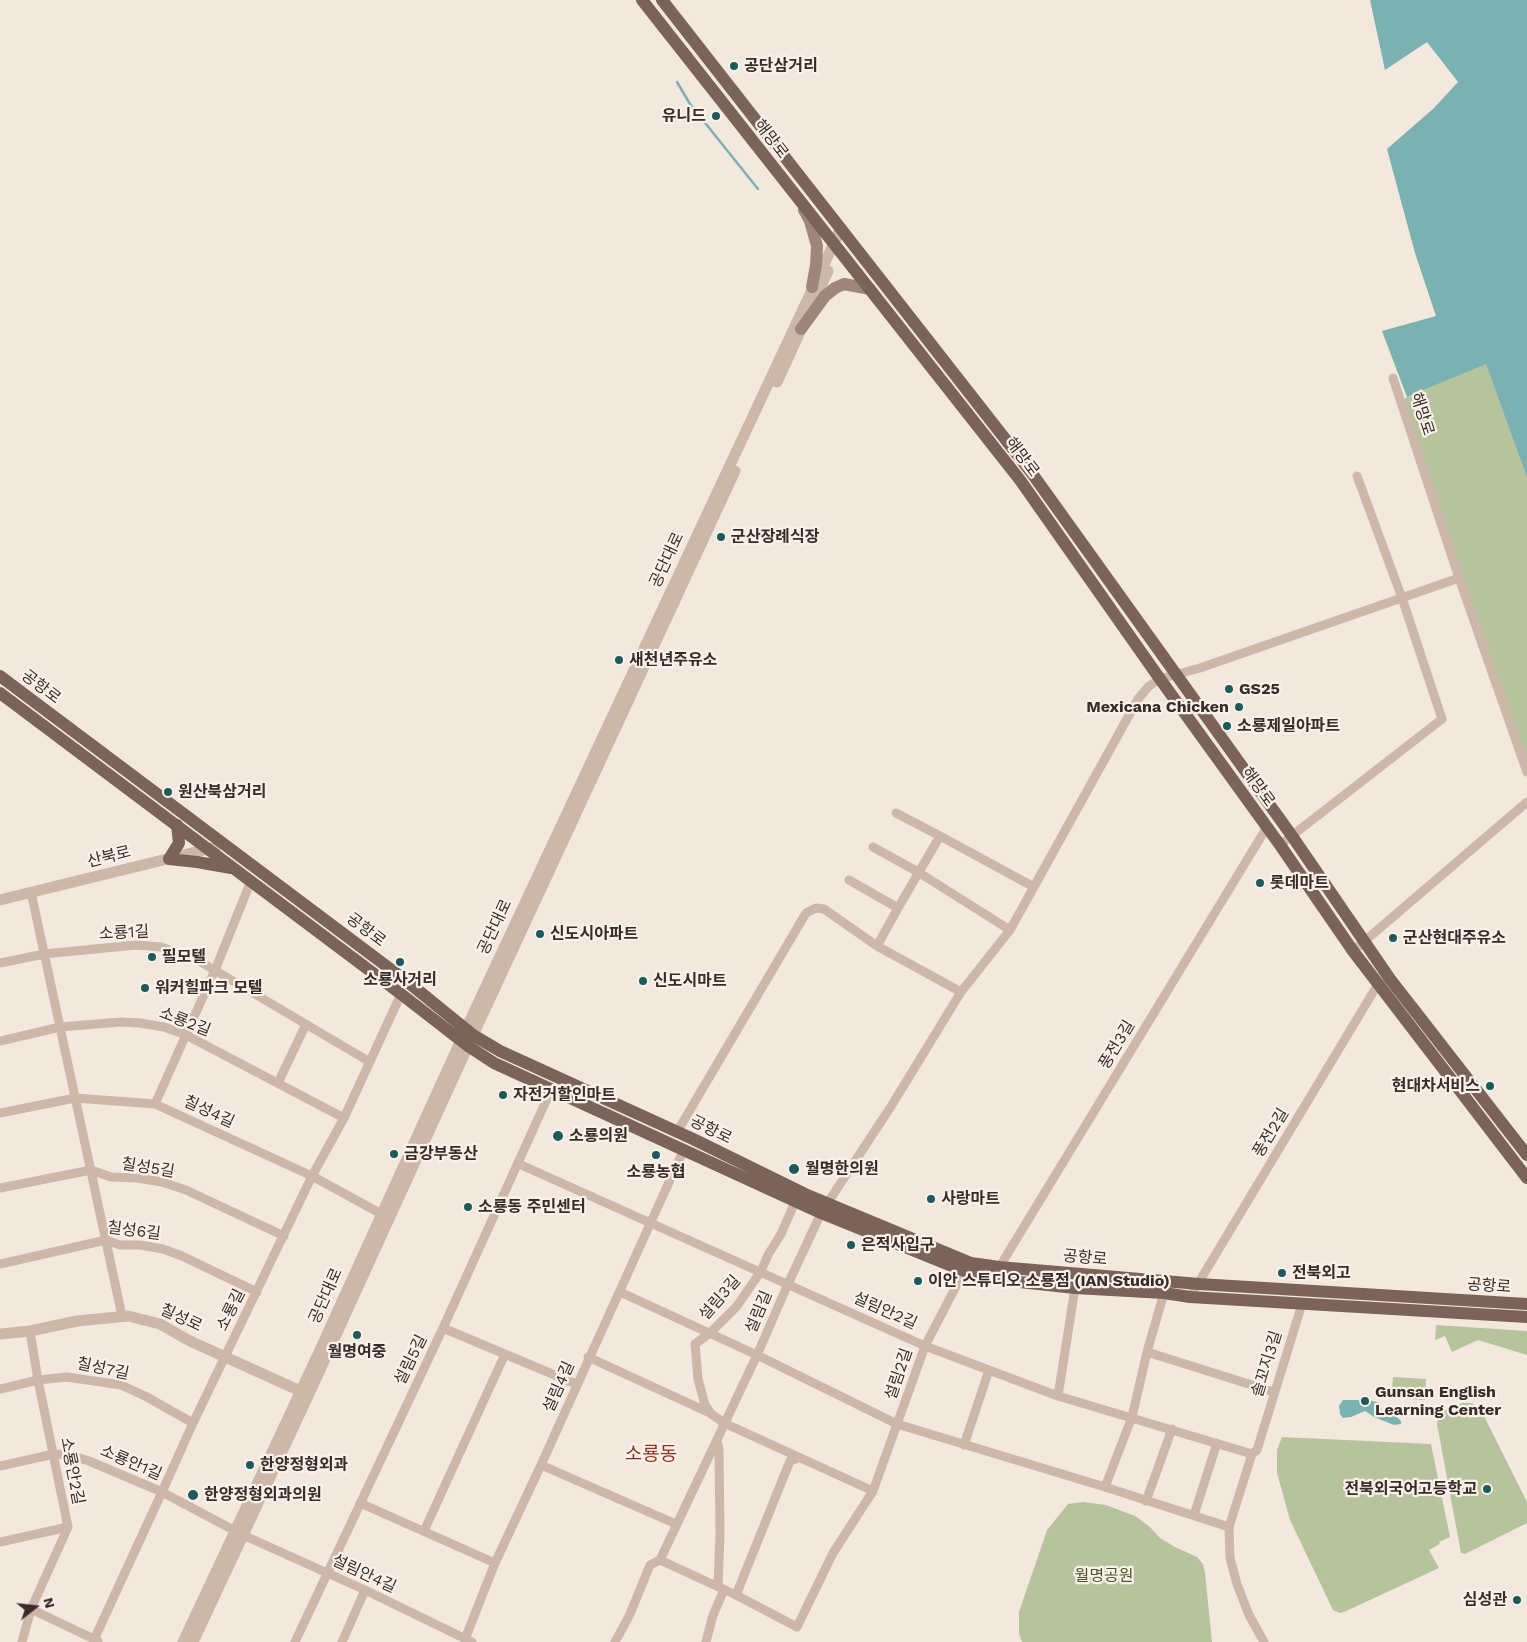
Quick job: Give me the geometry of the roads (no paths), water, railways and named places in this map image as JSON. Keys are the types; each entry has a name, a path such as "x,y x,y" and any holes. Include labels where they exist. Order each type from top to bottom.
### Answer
{"main road":[{"name":"해망로","path":"642,0 1020,480 1280,845 1353,951 1527,1178"},
{"name":"해망로","path":"662,0 1030,472 1292,836 1390,979 1527,1155"},
{"path":"801,204 810,221 817,246 812,287"},
{"path":"801,329 825,296 835,288 844,284 870,289"},
{"name":"공항로","path":"0,676 409,983 494,1063 684,1149 795,1202 825,1209 971,1263 999,1267 1198,1284 1527,1304"},
{"name":"공항로","path":"0,693 401,994 467,1038 500,1051 677,1132 805,1194 825,1209 964,1271 992,1279 1075,1288 1525,1318"},
{"path":"177,825 179,843 169,859 235,869"}],"street":[{"name":"공단대로","path":"192,1642 239,1533 812,287 843,231"},
{"name":"공단대로","path":"467,1038 801,329 836,245"},
{"name":"해망로","path":"1394,378 1527,772"},
{"path":"1280,845 1442,719 1402,598 1357,476"},
{"path":"1160,679 1200,668 1460,578"},
{"name":"설림길","path":"615,1642 630,1614 650,1565 660,1560 757,1355 788,1284 825,1209 961,992 1010,930 1138,699 1149,686 1160,679"},
{"path":"1353,951 1527,802"},
{"path":"896,813 1034,887"},
{"name":"풍전3길","path":"992,1279 1267,827"},
{"path":"878,946 940,836"},
{"name":"산북로","path":"0,900 224,844"},
{"path":"873,847 918,872 1010,930"},
{"path":"849,880 898,908"},
{"path":"156,1104 215,970 251,881"},
{"path":"31,892 122,1316"},
{"path":"677,1132 806,913 816,908 824,909 878,946 961,992"},
{"name":"소룡1길","path":"0,963 44,954 136,946 161,946 182,953 215,970 370,1062"},
{"name":"풍전2길","path":"1190,1297 1378,984"},
{"name":"소룡길","path":"95,1641 225,1355 312,1176 344,1118 401,994"},
{"name":"소룡2길","path":"0,1041 60,1027 121,1022 164,1027 186,1035 344,1118"},
{"path":"278,1083 306,1024"},
{"name":"설림5길","path":"295,1642 444,1328 551,1090"},
{"name":"칠성4길","path":"0,1113 75,1098 156,1104 312,1176 385,1216"},
{"name":"설림4길","path":"468,1640 495,1562 684,1149"},
{"name":"설림안2길","path":"518,1164 761,1271 925,1346 1058,1396 1252,1454"},
{"name":"칠성5길","path":"0,1188 91,1170 111,1177 137,1178 162,1182 186,1190 284,1236"},
{"name":"설림3길","path":"710,1413 705,1404 698,1379 695,1344 710,1333 737,1306 761,1271 781,1234 795,1202"},
{"name":"칠성6길","path":"0,1264 106,1240 120,1245 140,1245 163,1249 182,1256 257,1292"},
{"name":"설림2길","path":"721,1589 797,1627 833,1553 873,1491 925,1346 964,1271"},
{"path":"1058,1396 1075,1288"},
{"path":"620,1292 757,1355 898,1424 1229,1527"},
{"path":"1105,1487 1132,1417 1147,1352 1164,1293"},
{"name":"솔꼬지3길","path":"1264,1642 1249,1616 1237,1584 1230,1558 1229,1527 1252,1454 1257,1450 1302,1304"},
{"name":"칠성로","path":"0,1334 30,1331 77,1321 128,1316 160,1324 190,1341 305,1392"},
{"path":"444,1328 576,1384"},
{"name":"소룡안2길","path":"22,1642 31,1609 68,1526 38,1380 30,1331"},
{"path":"1147,1352 1274,1392"},
{"path":"424,1531 505,1354"},
{"path":"588,1358 710,1413 724,1423 798,1458 873,1491"},
{"path":"964,1444 989,1370"},
{"name":"칠성7길","path":"0,1389 38,1380 67,1377 121,1385 193,1423"},
{"path":"1146,1501 1172,1429"},
{"path":"706,1642 721,1589 719,1449 717,1441"},
{"path":"1194,1515 1217,1443"},
{"name":"소룡안1길","path":"0,1466 54,1454 70,1455 162,1492 239,1533"},
{"path":"736,1595 790,1461 798,1458"},
{"path":"541,1465 676,1524"},
{"path":"360,1503 495,1562"},
{"path":"0,1542 68,1526"},
{"name":"공단대로","path":"183,1642 239,1533"},
{"name":"설림안4길","path":"239,1533 366,1590 468,1640"},
{"path":"660,1560 721,1589"},
{"path":"342,1642 366,1590"},
{"path":"31,1609 95,1641"}],"water":[{"path":"1370,0 1527,0 1527,478 1486,364 1407,397 1382,331 1436,316 1415,253 1387,149 1434,108 1458,82 1427,42 1385,70"},
{"path":"1343,1400 1377,1402 1380,1404 1383,1414 1396,1416 1401,1421 1401,1424 1394,1425 1365,1411 1343,1418 1340,1414 1339,1406"}],"waterway":[{"path":"677,82 690,104 758,189"}],"place":[{"name":"공단삼거리","path":"734,66"},
{"name":"유니드","path":"716,116"},
{"name":"군산장례식장","path":"721,537"},
{"name":"새천년주유소","path":"619,660"},
{"name":"GS25","path":"1229,689"},
{"name":"Mexicana Chicken","path":"1239,707"},
{"name":"소룡제일아파트","path":"1227,726"},
{"name":"원산북삼거리","path":"168,792"},
{"name":"롯데마트","path":"1260,883"},
{"name":"신도시아파트","path":"540,934"},
{"name":"군산현대주유소","path":"1393,938"},
{"name":"필모텔","path":"152,957"},
{"name":"소룡사거리","path":"400,962"},
{"name":"신도시마트","path":"643,981"},
{"name":"워커힐파크 모텔","path":"145,988"},
{"name":"현대차서비스","path":"1490,1086"},
{"name":"자전거할인마트","path":"503,1095"},
{"name":"소룡의원","path":"558,1136"},
{"name":"금강부동산","path":"394,1154"},
{"name":"소룡농협","path":"656,1155"},
{"name":"월명한의원","path":"794,1169"},
{"name":"사랑마트","path":"931,1199"},
{"name":"소룡동 주민센터","path":"468,1207"},
{"name":"은적사입구","path":"851,1245"},
{"name":"전북외고","path":"1282,1273"},
{"name":"이안 스튜디오 소룡점 (IAN Studio)","path":"918,1281"},
{"name":"월명여중","path":"357,1335"},
{"name":"Gunsan English Learning Center","path":"1365,1401"},
{"name":"한양정형외과","path":"250,1465"},
{"name":"전북외국어고등학교","path":"1487,1489"},
{"name":"한양정형외과의원","path":"193,1495"},
{"name":"심성관","path":"1517,1600"}],"district":[{"name":"소룡동","path":"651,1454"}],"park label":[{"name":"월명공원","path":"1104,1576"}]}
